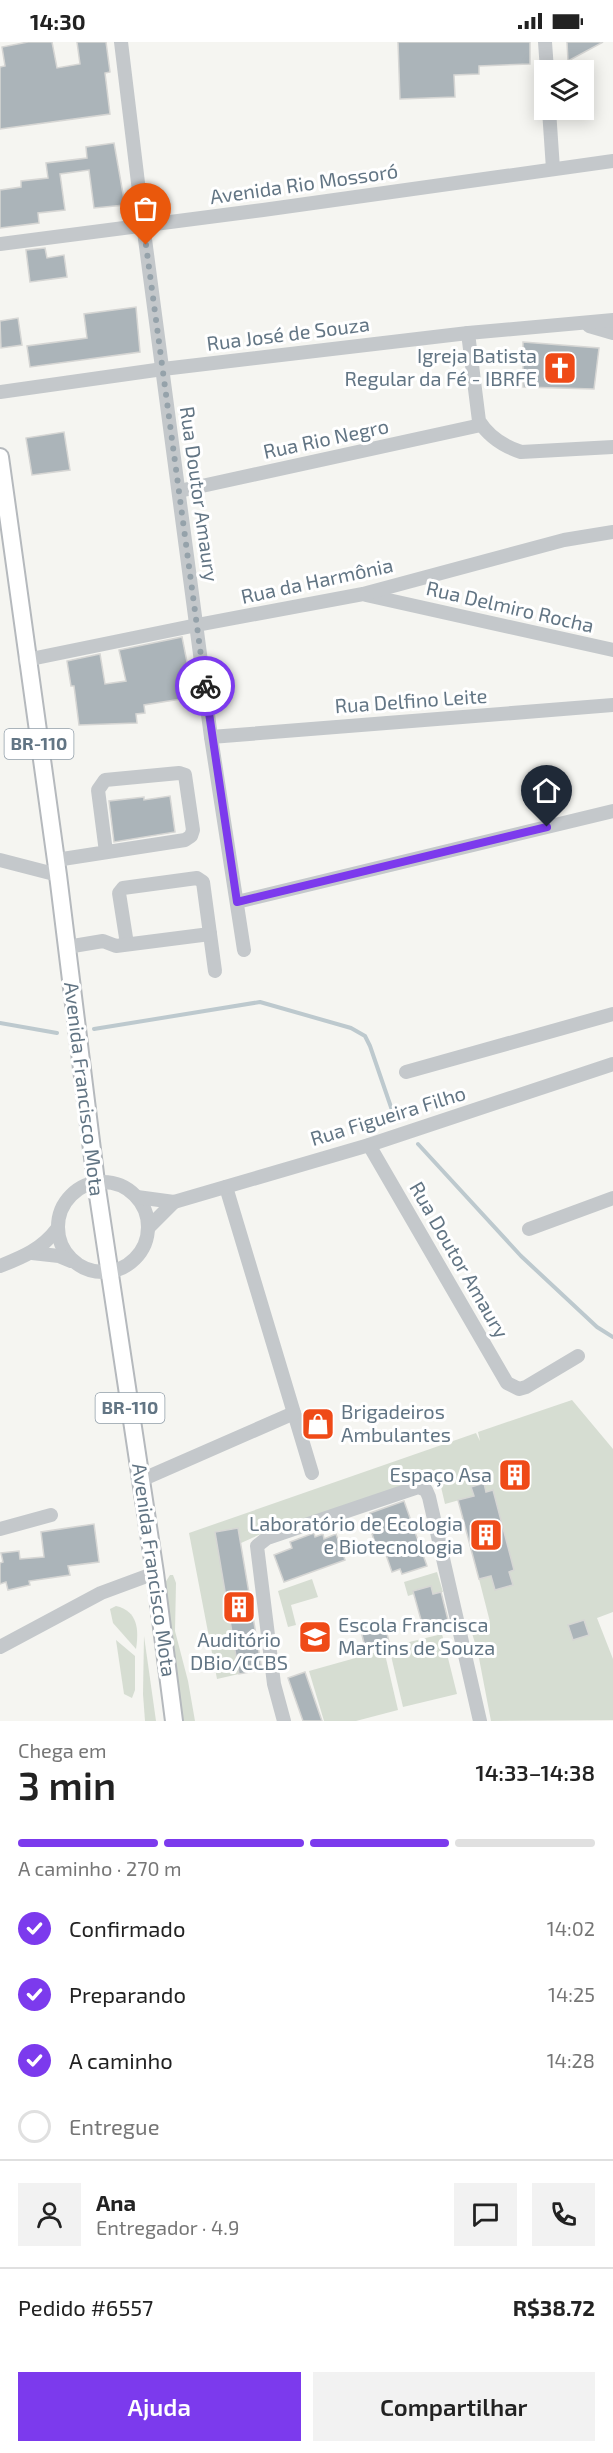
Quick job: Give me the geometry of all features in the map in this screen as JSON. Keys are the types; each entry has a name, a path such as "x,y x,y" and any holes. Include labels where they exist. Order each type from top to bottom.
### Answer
{"main road":[{"name":"Avenida Francisco Mota","path":"0,457 2,489 67,947 96,1182 155,1573 174,1721"}],"street":[{"name":"Rua Doutor Amaury","path":"122,42 143,224 212,736 244,950"},
{"path":"545,42 546,60"},
{"path":"550,120 553,169"},
{"name":"Avenida Rio Mossoró","path":"0,244 613,161"},
{"name":"Rua José de Souza","path":"0,392 163,369 468,333 613,320"},
{"name":"Rua José de Souza","path":"582,323 613,333"},
{"path":"468,333 481,425 486,433 508,448 521,452 613,447"},
{"name":"Rua Rio Negro","path":"179,491 481,425"},
{"name":"Rua da Harmônia","path":"27,660 363,594 564,540 613,532"},
{"path":"0,534 12,547"},
{"name":"Rua Delmiro Rocha","path":"363,594 613,650"},
{"name":"Rua Delfino Leite","path":"212,736 613,705"},
{"path":"0,860 56,867 106,852 185,840 191,836 193,830 185,775 179,773 105,780 98,790 106,852"},
{"path":"237,902 613,812"},
{"path":"127,944 119,893 123,888 197,878 202,882 215,970"},
{"path":"103,941 114,928 124,928"},
{"path":"67,947 103,941 116,946 210,934"},
{"name":"Rua Figueira Filho","path":"406,1072 613,1014"},
{"name":"Rua Figueira Filho","path":"137,1197 174,1202 369,1145 613,1064"},
{"name":"Rua Doutor Amaury","path":"369,1145 507,1383 519,1389 578,1356"},
{"path":"32,1253 59,1256 85,1269 97,1273 122,1268 141,1252 148,1228 143,1206 137,1197 118,1184 96,1182 72,1193 64,1203 57,1229 59,1241 65,1253 74,1263"},
{"path":"226,1187 312,1473"},
{"path":"529,1229 613,1198"},
{"name":"Rua Figueira Filho","path":"148,1228 174,1202"},
{"path":"0,1266 32,1253 57,1229"},
{"path":"141,1480 294,1413"},
{"path":"284,1721 274,1684 258,1546 267,1539 418,1487 426,1490 429,1497 480,1721"},
{"path":"0,1529 51,1515"},
{"path":"0,1647 100,1593 155,1573"}],"shaded area":[{"path":"572,1400 613,1449 613,1612 597,1618 613,1659 613,1720 491,1721 478,1653 471,1630 490,1622 479,1579 491,1576 495,1590 512,1585 509,1572 514,1570 493,1491 486,1492 484,1483 471,1487 474,1496 445,1504 438,1474 263,1533 241,1543 238,1528 215,1532 239,1674 217,1679 189,1533 476,1433 480,1441 478,1432","holes":["524,1465 527,1480 506,1484 503,1469","584,1620 589,1635 573,1640 568,1625"]},
{"path":"437,1572 443,1592 433,1594 431,1586 414,1591 414,1594 408,1596 404,1582"},
{"path":"170,1575 173,1575 176,1583 175,1631 188,1681 195,1721 182,1721 163,1586"},
{"path":"312,1579 318,1597 291,1605 296,1625 288,1627 278,1591"},
{"path":"116,1606 129,1612 133,1617 137,1628 136,1649 113,1623 110,1609"},
{"path":"442,1634 457,1694 403,1707 389,1647"},
{"path":"144,1636 156,1721 145,1721"},
{"path":"116,1640 135,1656 135,1690 132,1698 124,1694"},
{"path":"384,1650 398,1710 356,1721 324,1721 309,1671"}],"building":[{"path":"28,42 52,42 57,68 80,64 77,42 106,42 110,72 105,73 110,114 0,129 0,67 5,66 2,47"},
{"path":"398,42 530,42 530,64 479,66 479,74 454,75 455,97 400,99"},
{"path":"567,42 603,42 570,60 568,60"},
{"path":"114,143 125,205 94,208 89,170 60,174 65,210 38,213 39,223 0,228 0,190 21,187 21,181 48,178 46,163 87,158 86,147"},
{"path":"45,248 47,258 64,255 67,277 30,282 26,250"},
{"path":"136,307 140,352 30,367 27,346 87,338 84,314"},
{"path":"18,318 22,345 1,348 0,321"},
{"name":"Igreja Batista Regular da Fé - IBRFE","path":"523,342 599,348 594,389 523,387"},
{"path":"64,432 70,470 32,475 26,438"},
{"path":"182,637 194,697 144,705 145,713 136,714 137,723 79,725 74,686 71,686 67,661 100,654 105,684 126,681 119,650"},
{"path":"170,796 175,832 114,842 109,801 144,797 144,800"},
{"name":"Espaço Asa","path":"524,1464 527,1480 507,1485 503,1469"},
{"name":"Laboratório de Ecologia e Biotecnologia","path":"484,1483 486,1492 493,1490 514,1570 509,1572 513,1585 495,1590 491,1576 479,1579 458,1500 474,1496 471,1487"},
{"path":"404,1501 427,1566 402,1574 400,1569 392,1572 384,1549 378,1551 372,1534 377,1532 370,1513"},
{"path":"94,1524 99,1562 68,1566 70,1575 29,1581 30,1585 8,1590 6,1582 0,1584 0,1563 3,1562 1,1553 19,1551 20,1559 44,1557 41,1532"},
{"name":"Auditório DBio/CCBS","path":"238,1528 262,1670 239,1674 215,1532"},
{"path":"314,1533 315,1537 323,1534 324,1539 336,1534 345,1560 284,1582 274,1555 292,1548 290,1542"},
{"path":"431,1586 433,1594 441,1592 448,1620 423,1627 413,1591"},
{"path":"584,1620 589,1635 573,1640 568,1625"},
{"path":"384,1621 389,1642 365,1647 360,1627"},
{"path":"305,1672 322,1721 303,1721 288,1678"}],"waterway":[{"path":"94,1029 260,1002 351,1028 365,1036 393,1113"},
{"path":"0,1023 57,1033"},
{"path":"418,1144 521,1256 597,1327 613,1337"}],"way so far":[{"path":"146,245 205,686"}],"place":[{"name":"Igreja Batista Regular da Fé - IBRFE","path":"560,368"},
{"name":"Brigadeiros Ambulantes","path":"318,1424"},
{"name":"Espaço Asa","path":"515,1475"},
{"name":"Laboratório de Ecologia e Biotecnologia","path":"486,1535"},
{"name":"Auditório DBio/CCBS","path":"239,1607"},
{"name":"Escola Francisca Martins de Souza","path":"315,1637"}],"route":[{"path":"205,686 237,902 547,827"}]}
